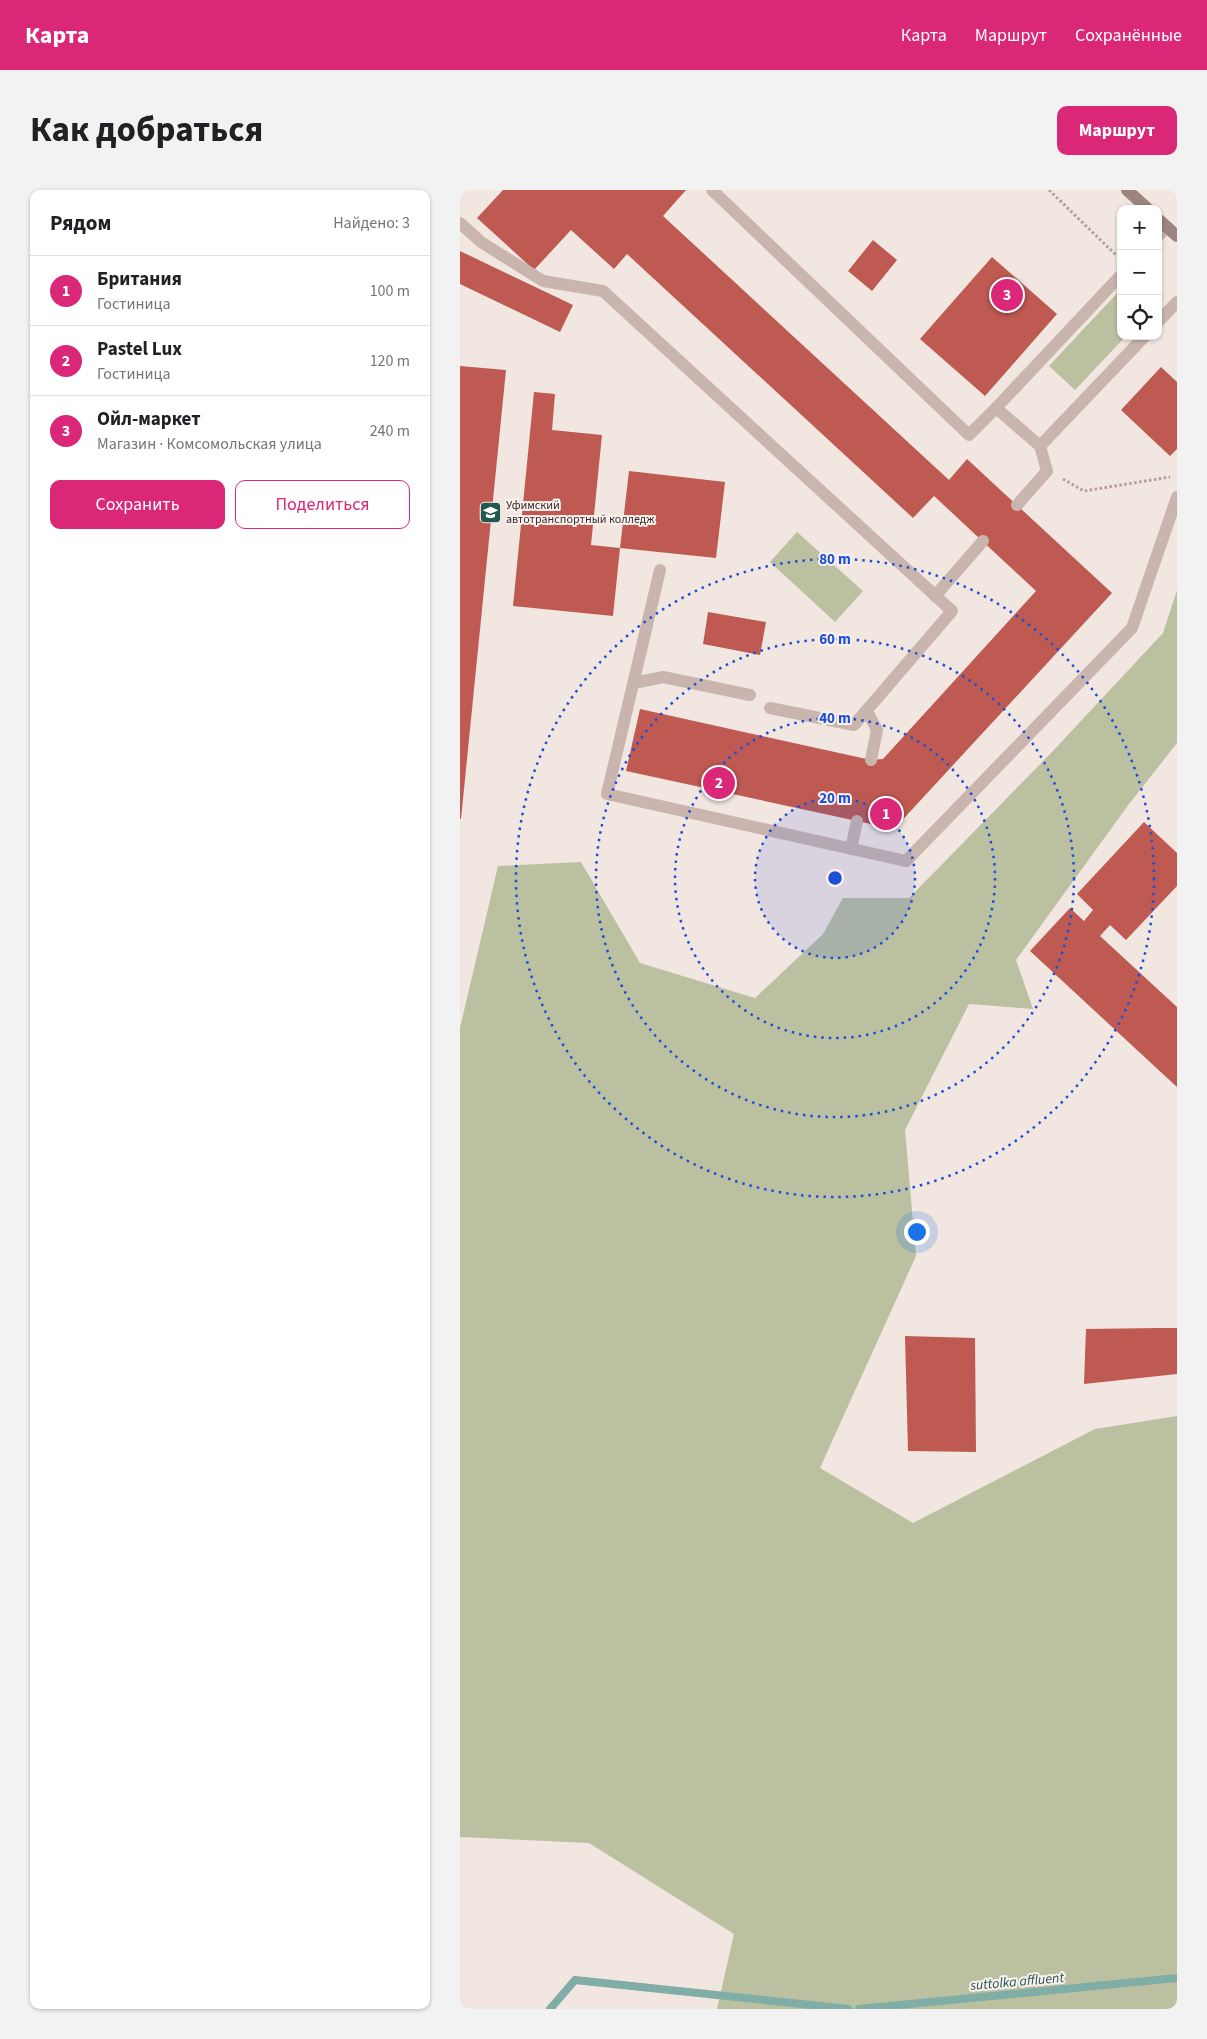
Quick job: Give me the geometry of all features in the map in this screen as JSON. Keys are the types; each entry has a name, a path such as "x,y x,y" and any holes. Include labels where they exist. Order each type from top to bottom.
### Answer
{"main road":[{"path":"1127,190 1144,205"}],"lane":[{"path":"712,190 970,435 1117,279"},
{"path":"460,223 481,242 543,281 603,291 952,611 854,725 770,708"},
{"path":"1162,318 1177,302"},
{"path":"1040,446 1140,340"},
{"path":"996,408 1040,446 1047,470 1017,505"},
{"path":"660,570 607,794 906,861 1132,628 1177,496"},
{"path":"935,596 983,542"},
{"path":"634,683 663,677 750,695"},
{"path":"867,711 877,730 871,760"},
{"path":"852,849 857,821"}],"path":[{"path":"1049,190 1117,256"},
{"path":"1047,470 1084,491 1177,476"}],"green space":[{"path":"1117,293 1117,340 1122,340 1075,390 1049,366"},
{"path":"797,532 863,591 835,622 770,562"},
{"path":"1177,590 1177,743 1129,804 1016,960 1033,1009 969,1004 905,1130 916,1256 820,1468 913,1523 1095,1429 1177,1416 1177,2009 717,2009 734,1934 589,1843 460,1837 460,1028 498,866 581,862 640,963 755,998 823,934 843,898 909,898 1052,752 1163,633"}],"building":[{"path":"503,190 686,190 663,216 949,480 967,459 1112,593 894,829 626,771 640,709 871,760 883,759 1036,591 934,496 913,518 627,254 614,269 571,230 534,270 477,218"},
{"path":"873,240 897,260 872,291 848,271"},
{"path":"460,251 573,305 560,332 460,284"},
{"path":"992,257 1057,314 985,396 920,339"},
{"path":"460,366 506,370 461,819 460,819"},
{"path":"1161,367 1177,382 1177,449 1170,456 1121,410"},
{"path":"534,392 555,394 552,430 602,435 591,545 620,548 613,616 513,606"},
{"path":"629,471 725,482 716,558 620,548"},
{"path":"708,612 766,622 760,655 703,644"},
{"path":"1144,822 1177,853 1177,886 1126,940 1110,925 1100,936 1177,1007 1177,1087 1030,951 1070,908 1084,921 1093,910 1077,894"},
{"path":"1177,1328 1177,1374 1084,1384 1086,1329"},
{"path":"905,1336 975,1338 976,1452 908,1451"}],"waterway":[{"name":"suttolka affluent","path":"859,2009 1177,1978"},
{"name":"suttolka affluent","path":"550,2009 575,1980 848,2009"}],"place":[{"name":"Ойл-маркет","path":"1007,295"},
{"name":"Уфимский автотранспортный колледж","path":"490,512"},
{"name":"Pastel Lux","path":"719,783"},
{"name":"Британия","path":"886,814"}]}
